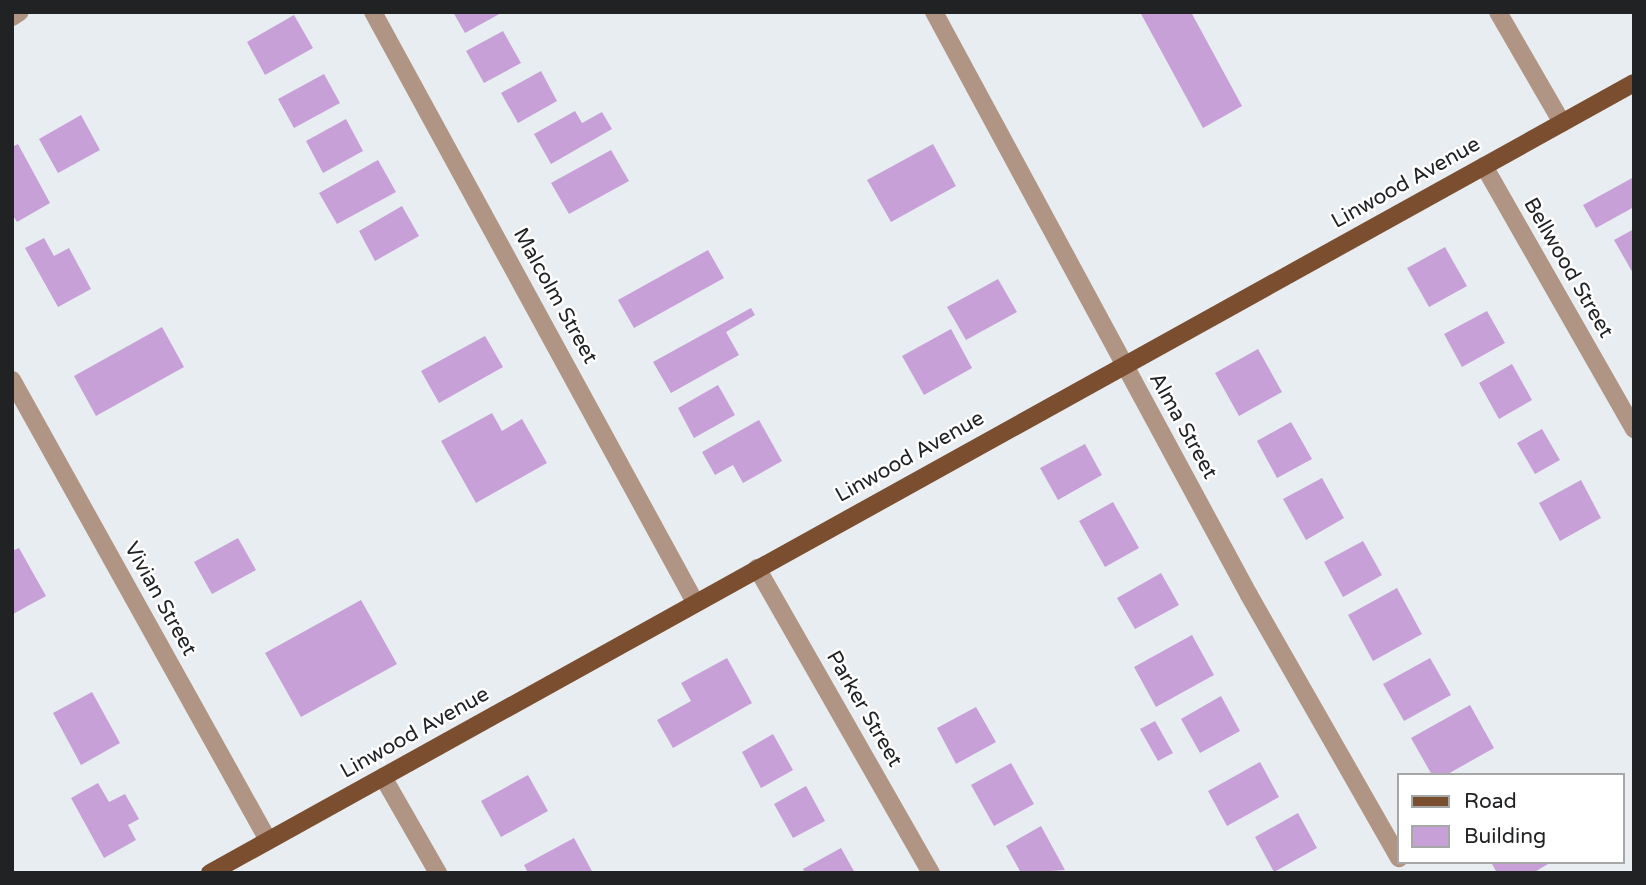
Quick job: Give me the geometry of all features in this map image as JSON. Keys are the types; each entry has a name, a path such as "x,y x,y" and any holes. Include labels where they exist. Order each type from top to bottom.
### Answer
{"main road":[{"name":"Linwood Avenue","path":"210,873 1634,83"}],"street":[{"path":"12,16 20,12"},
{"name":"Malcolm Street","path":"373,12 695,602"},
{"name":"Alma Street","path":"934,12 1083,281 1124,365 1398,855"},
{"path":"1499,12 1562,123"},
{"name":"Bellwood Street","path":"1484,166 1634,429"},
{"name":"Vivian Street","path":"12,380 268,840"},
{"name":"Parker Street","path":"757,568 931,873"},
{"path":"383,777 438,873"}],"building":[{"path":"453,12 503,12 465,33"},
{"path":"1140,12 1191,12 1242,106 1203,128"},
{"path":"294,15 313,48 265,75 247,42"},
{"path":"503,31 521,63 484,83 466,51"},
{"path":"541,71 557,101 518,123 501,93"},
{"path":"324,74 340,103 294,128 278,99"},
{"path":"575,111 582,123 602,112 612,129 551,164 534,134"},
{"path":"81,115 100,150 58,173 39,139"},
{"path":"346,119 363,151 323,173 306,141"},
{"path":"18,144 50,203 17,222 12,214 12,147"},
{"path":"933,144 956,186 891,222 867,180"},
{"path":"611,150 629,181 569,214 551,183"},
{"path":"378,160 396,192 337,224 319,193"},
{"path":"1634,177 1634,207 1596,228 1583,205"},
{"path":"402,206 419,236 375,261 359,231"},
{"path":"1634,229 1634,275 1614,240"},
{"path":"44,238 54,256 69,248 91,289 58,307 25,248"},
{"path":"1445,247 1467,286 1429,307 1407,268"},
{"path":"708,250 724,278 634,328 618,300"},
{"path":"998,279 1017,312 966,340 947,307"},
{"path":"751,308 755,315 726,332 739,355 671,393 653,362"},
{"path":"1487,311 1505,343 1462,367 1444,334"},
{"path":"162,327 184,367 96,416 74,376"},
{"path":"951,329 972,368 924,395 902,356"},
{"path":"485,336 503,367 439,403 421,371"},
{"path":"1258,349 1282,392 1239,416 1215,373"},
{"path":"1512,364 1532,400 1499,419 1479,383"},
{"path":"718,385 735,415 694,438 678,408"},
{"path":"492,413 502,431 522,419 547,463 476,503 441,441"},
{"path":"759,420 782,461 743,483 733,465 715,475 702,452"},
{"path":"1291,422 1312,459 1277,478 1257,441"},
{"path":"1542,429 1560,460 1535,474 1517,443"},
{"path":"1085,444 1102,475 1058,500 1040,468"},
{"path":"1322,478 1344,518 1306,540 1283,499"},
{"path":"1581,480 1601,518 1560,541 1539,503"},
{"path":"1113,502 1139,548 1105,567 1079,521"},
{"path":"238,538 256,570 212,594 194,562"},
{"path":"1363,541 1382,575 1343,597 1324,562"},
{"path":"19,548 46,596 13,614 12,551"},
{"path":"1161,573 1179,605 1135,629 1117,598"},
{"path":"1397,588 1422,634 1373,661 1348,615"},
{"path":"361,600 397,664 301,717 265,653"},
{"path":"1192,635 1214,675 1156,707 1134,667"},
{"path":"727,658 752,703 673,748 657,720 691,701 681,683"},
{"path":"1430,658 1451,695 1404,721 1383,684"},
{"path":"92,692 120,743 81,765 53,713"},
{"path":"1221,696 1240,731 1200,753 1181,719"},
{"path":"1470,705 1494,748 1450,773 1431,773 1411,738"},
{"path":"976,707 996,742 956,764 937,728"},
{"path":"1155,721 1173,753 1158,761 1140,729"},
{"path":"773,734 793,770 761,788 742,752"},
{"path":"1260,762 1279,797 1227,826 1208,791"},
{"path":"1011,763 1034,804 994,826 971,785"},
{"path":"528,775 548,811 501,837 481,801"},
{"path":"98,783 109,802 125,794 139,819 128,825 136,840 104,858 71,798"},
{"path":"806,786 825,821 793,838 774,804"},
{"path":"1298,813 1317,848 1274,872 1255,837"},
{"path":"1041,826 1065,870 1021,873 1006,846"},
{"path":"574,838 593,873 528,873 524,865"},
{"path":"841,848 855,873 805,873 803,869"},
{"path":"1492,864 1548,864 1533,873 1497,873"}]}
